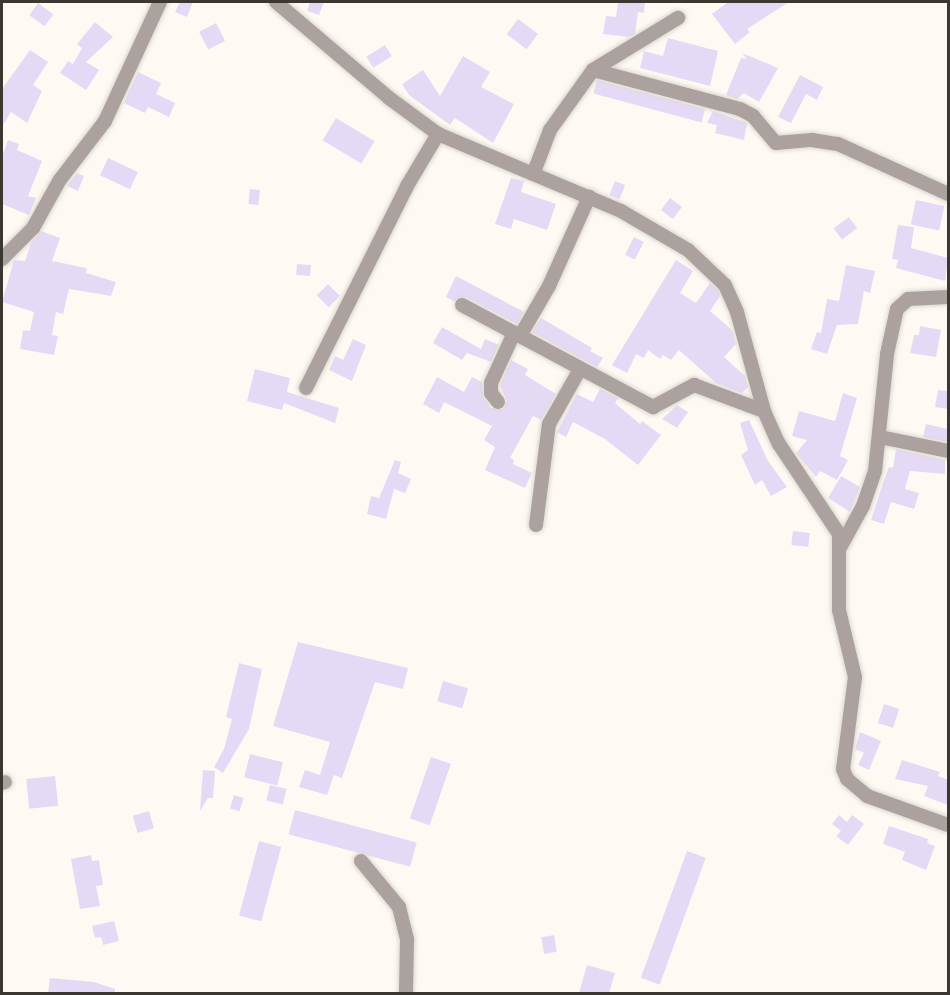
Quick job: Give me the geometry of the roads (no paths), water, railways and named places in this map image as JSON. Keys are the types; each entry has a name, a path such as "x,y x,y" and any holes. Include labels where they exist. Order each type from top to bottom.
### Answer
{"street":[{"path":"2,259 33,228 58,181 105,121 160,2"},
{"path":"276,2 389,98 438,134 589,196 688,250 725,285 737,312 764,411 779,444 834,523 841,546 839,610 855,677 843,769 847,779 867,796 948,825"},
{"path":"534,172 542,144 593,70 678,18"},
{"path":"593,70 740,109 753,116 776,143 812,140 838,144 948,194"},
{"path":"306,388 406,186 438,134"},
{"path":"498,402 491,393 491,383 517,334 549,286 589,196"},
{"path":"841,546 871,487 880,437 887,354 897,309 908,299 948,297"},
{"path":"462,305 579,371 653,407 694,385 764,411"},
{"path":"536,525 549,424 579,371"},
{"path":"880,437 948,451"},
{"path":"361,861 399,907 407,940 406,993"}]}
